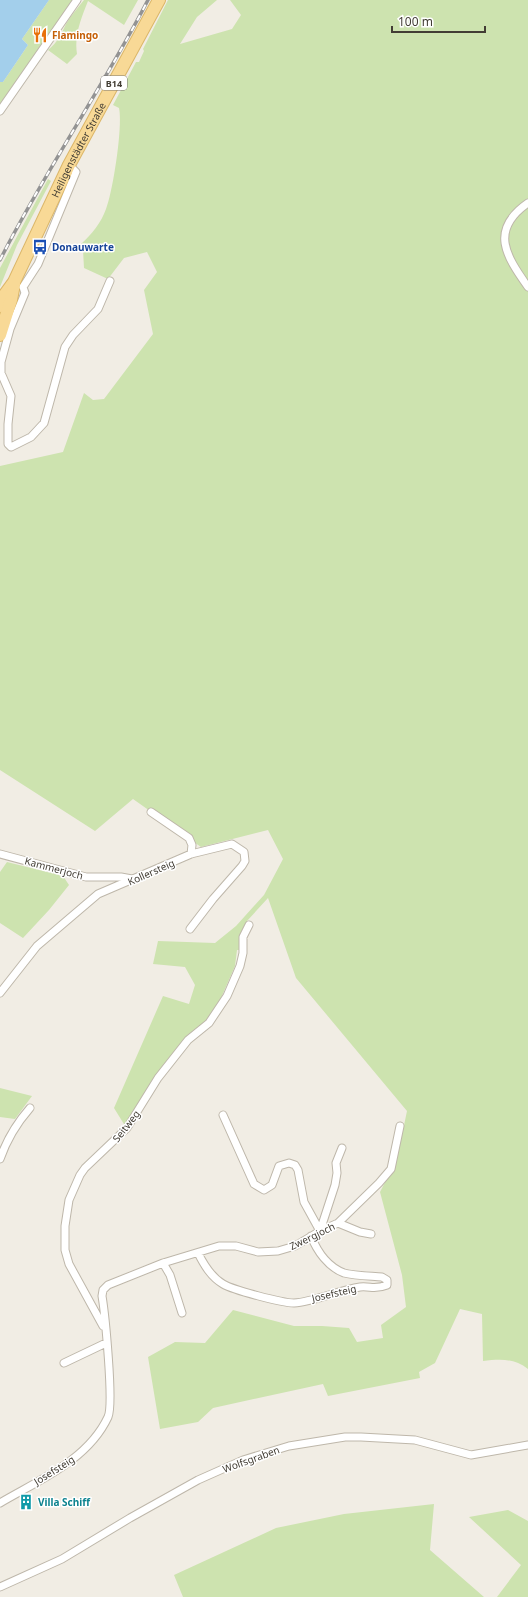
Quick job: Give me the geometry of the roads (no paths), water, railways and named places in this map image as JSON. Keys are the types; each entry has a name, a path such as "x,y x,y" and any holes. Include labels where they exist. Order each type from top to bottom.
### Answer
{"main road":[{"name":"Heiligenstädter Straße","path":"0,335 11,300 69,165 159,0"},
{"name":"Heiligenstädter Straße","path":"0,306 3,297 18,285"}],"street":[{"path":"0,111 77,0"},
{"path":"528,203 509,223 505,233 507,254 528,287"},
{"path":"18,285 25,293 10,329 1,362 1,373 11,396 8,424 8,444 11,447 31,437 44,424 65,347 73,335 98,308 110,281"},
{"path":"151,812 189,838 192,845 190,854"},
{"name":"Kollersteig","path":"0,993 37,946 98,894 190,854 232,844 244,852 244,861 190,929"},
{"name":"Kammerjoch","path":"0,854 86,877 121,877 132,879"},
{"name":"Seitweg","path":"106,1339 101,1321 87,1300 69,1264 64,1238 69,1200 80,1175 85,1168 127,1128 158,1078 175,1056 188,1040 209,1023 226,996 240,966 243,953 243,937 249,925"},
{"path":"0,1159 6,1142 16,1124 30,1108"},
{"path":"223,1115 254,1184 264,1190 272,1185 279,1166 290,1163 295,1165 298,1170 304,1202 320,1231"},
{"name":"Zwergjoch","path":"106,1339 103,1290 108,1285 116,1281 163,1263 219,1246 236,1246 258,1252 278,1252 295,1246 320,1231 338,1224 391,1169 400,1126"},
{"path":"320,1231 335,1185 337,1173 336,1163 342,1148"},
{"path":"338,1224 360,1232 371,1234"},
{"name":"Josefsteig","path":"198,1253 204,1266 213,1277 224,1285 258,1296 294,1303 361,1287 377,1289 387,1285 387,1280 382,1277 344,1273 321,1255 311,1236"},
{"path":"163,1263 172,1281 182,1313"},
{"path":"64,1363 106,1339"},
{"name":"Josefsteig","path":"0,1503 74,1459 92,1442 108,1416 110,1394 106,1339"},
{"name":"Wolfsgraben","path":"0,1587 62,1559 130,1518 198,1480 243,1460 289,1446 345,1437 361,1437 415,1440 471,1455 528,1445"}],"water":[{"path":"0,0 49,0 22,39 28,45 3,82 0,82"}],"railway":[{"path":"0,260 17,227 112,66 148,0"}],"place":[{"name":"Flamingo","path":"40,35"},
{"name":"Donauwarte","path":"40,247"},
{"name":"Villa Schiff","path":"26,1502"}]}
